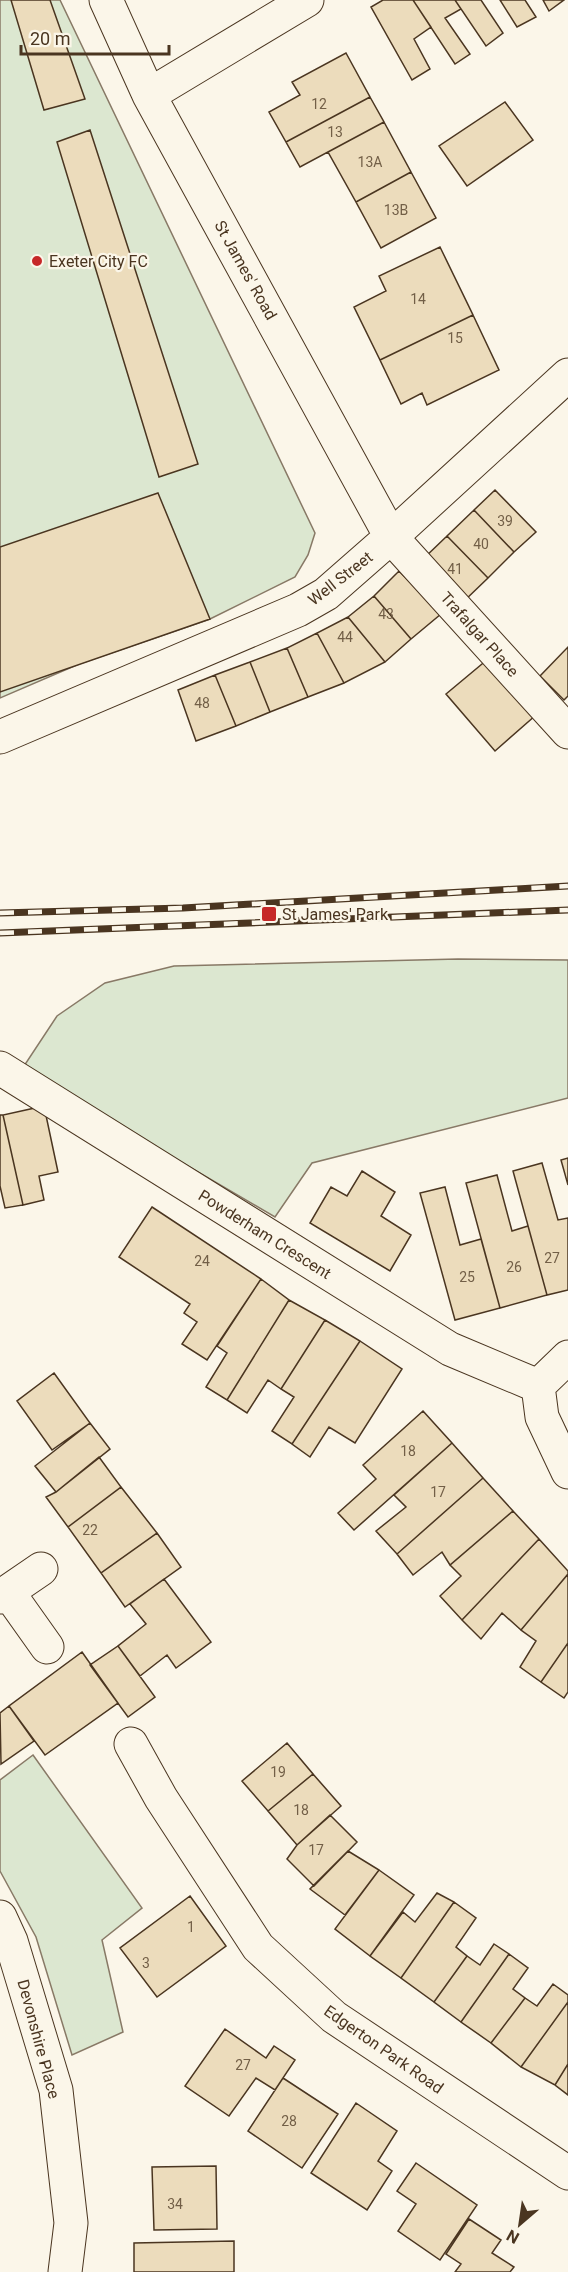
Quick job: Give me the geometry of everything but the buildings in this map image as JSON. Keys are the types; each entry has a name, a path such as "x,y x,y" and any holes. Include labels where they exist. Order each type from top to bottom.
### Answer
{"street":[{"name":"St James' Road","path":"106,0 149,95 391,537"},
{"path":"149,95 308,0"},
{"name":"Well Street","path":"0,737 298,610 326,594 568,375"},
{"name":"Trafalgar Place","path":"391,537 568,732"},
{"name":"Powderham Crescent","path":"0,1068 450,1350 538,1386"},
{"path":"568,1357 538,1386 542,1417 568,1473"},
{"path":"41,1569 4,1595 47,1647"},
{"name":"Edgerton Park Road","path":"130,1744 161,1798 258,1947 334,2017 568,2173"},
{"name":"Devonshire Place","path":"0,1917 11,1941 56,2090 71,2223 65,2272"}],"green space":[{"path":"0,0 60,0 315,533 308,555 295,577 210,619 79,664 0,698"},
{"path":"458,959 568,960 568,1098 312,1163 275,1217 22,1069 57,1016 105,983 174,966"},
{"path":"33,1755 142,1908 102,1940 123,2032 72,2055 36,1937 0,1871 0,1780"}],"railway":[{"path":"0,913 183,908 568,886"},
{"path":"0,933 568,910"}],"place":[{"name":"Exeter City FC","path":"37,261"},
{"name":"St James' Park","path":"269,914"}]}
